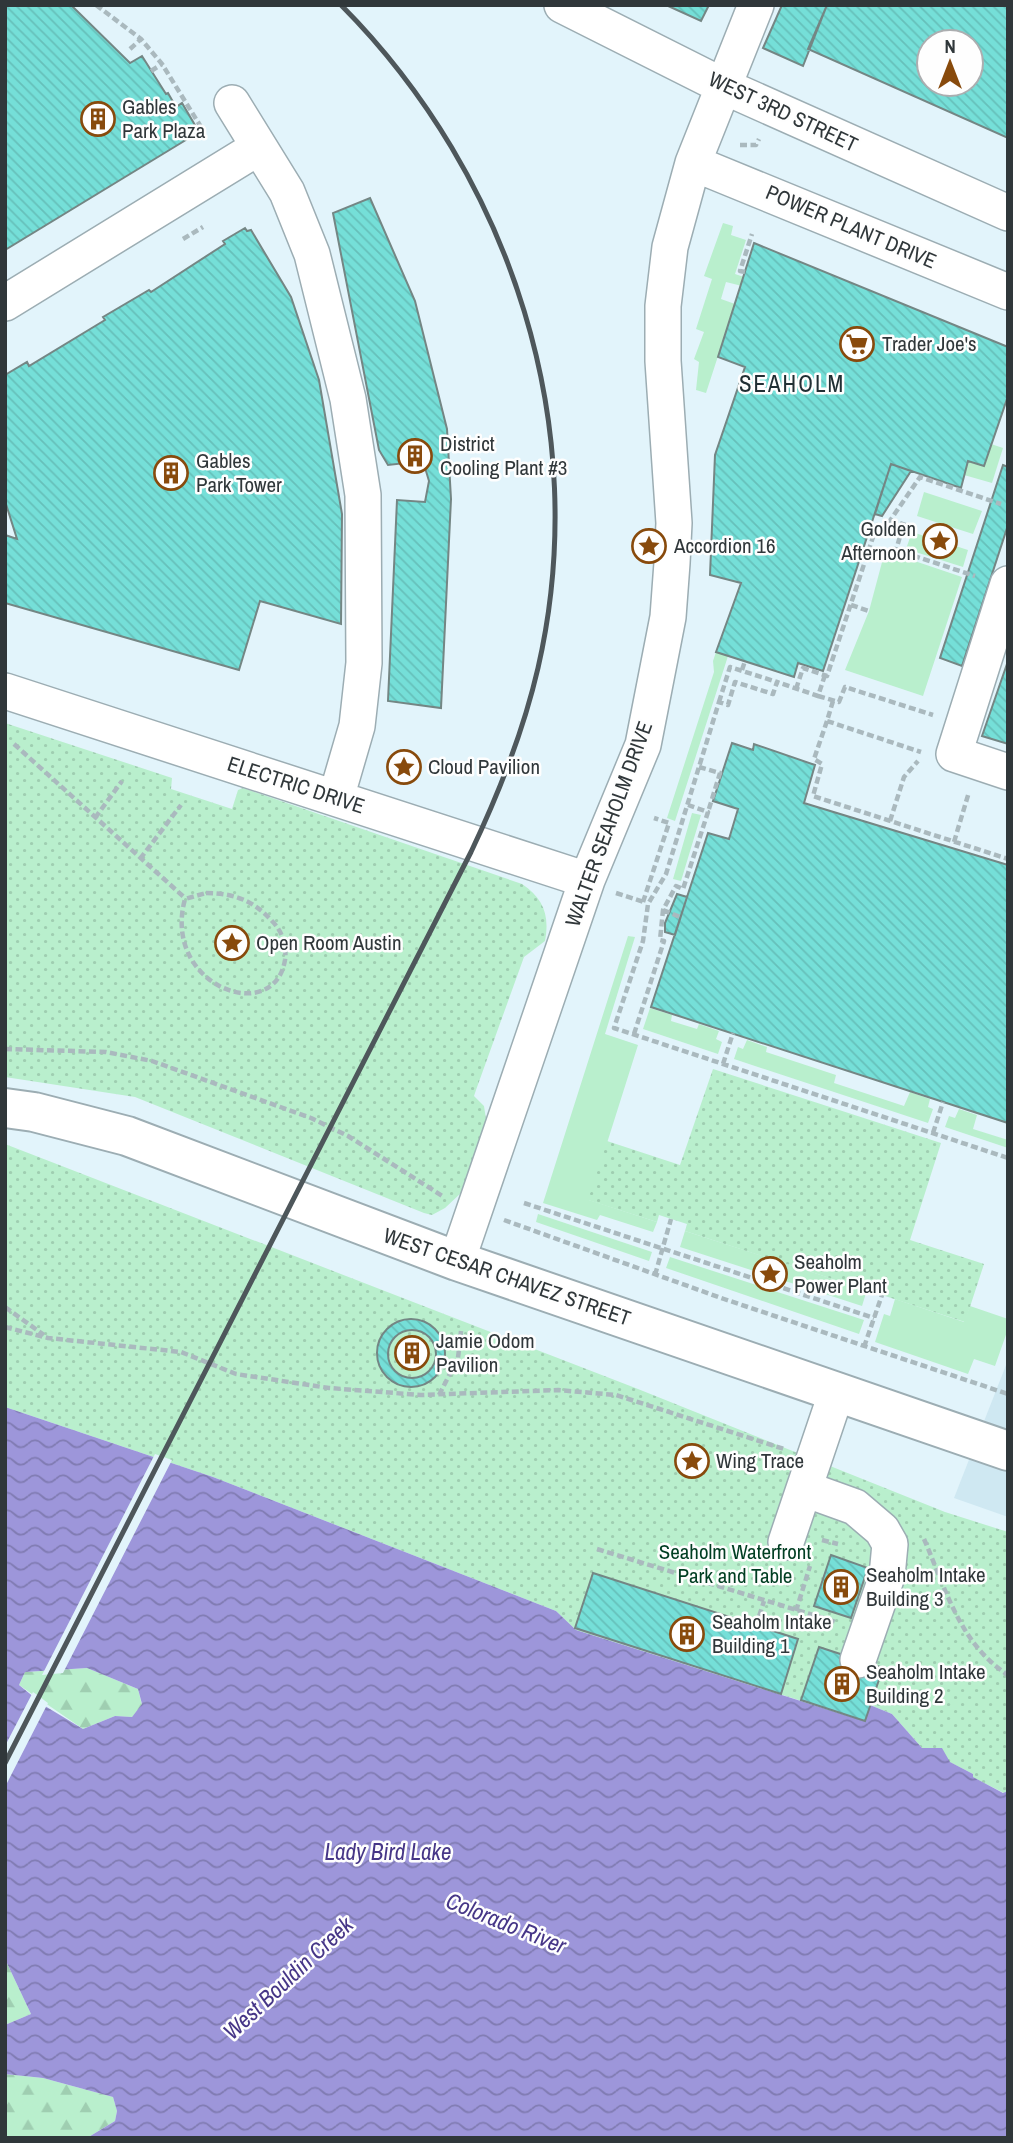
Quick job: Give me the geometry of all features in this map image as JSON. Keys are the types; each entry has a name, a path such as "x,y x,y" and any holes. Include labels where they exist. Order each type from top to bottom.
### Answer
{"main road":[{"name":"WEST CESAR CHAVEZ STREET","path":"5,1108 34,1112 127,1136 457,1261 837,1391 1006,1444"}],"street":[{"name":"WEST 3RD STREET","path":"562,5 723,86 1008,213"},
{"name":"WALTER SEAHOLM DRIVE","path":"457,1261 587,880 642,745 668,617 674,523 663,361 663,306 670,247 693,163 756,5"},
{"path":"232,103 287,192 312,254 348,399 363,495 364,663 357,726 336,798"},
{"path":"5,303 259,147"},
{"name":"POWER PLANT DRIVE","path":"693,163 1008,292"},
{"path":"993,580 954,754 1008,772"},
{"name":"ELECTRIC DRIVE","path":"5,691 587,880"},
{"path":"799,1550 805,1489 837,1391"},
{"path":"805,1489 855,1507 882,1530 891,1544 887,1576 858,1660"}],"path":[{"path":"96,5 141,39 162,64 201,127"},
{"path":"130,48 141,39"},
{"path":"151,71 162,64"},
{"path":"731,141 739,145 757,145 760,136"},
{"path":"183,239 203,227"},
{"path":"745,272 740,271 752,234"},
{"path":"885,528 920,477 1001,504"},
{"path":"891,520 912,527"},
{"path":"818,696 877,525 901,533 896,551 993,580"},
{"path":"851,605 869,611"},
{"path":"741,670 745,661"},
{"path":"645,903 666,874 730,667 833,701 840,701 845,687 933,715"},
{"path":"796,689 803,668 825,675"},
{"path":"719,702 728,705 735,682 773,694 776,682"},
{"path":"833,701 814,759 823,768 813,796 1008,859"},
{"path":"827,721 921,752"},
{"path":"14,744 185,899"},
{"path":"890,821 904,777 918,761"},
{"path":"634,1034 664,941 660,940 663,910 676,886 683,889 720,773 699,767"},
{"path":"954,842 974,779"},
{"path":"95,818 122,781"},
{"path":"141,859 181,806"},
{"path":"688,806 708,812"},
{"path":"654,818 669,823 645,903 643,940 614,1028 933,1133 960,1146 1008,1158"},
{"path":"206,893 224,893 247,900 264,911 277,925 285,942 281,975 274,985 261,992 247,992 225,989 210,982 186,951 181,913 185,899 206,893"},
{"path":"623,895 645,903"},
{"path":"663,910 680,917"},
{"path":"723,1064 733,1033"},
{"path":"5,1049 106,1052 152,1061 311,1118 348,1136 455,1204"},
{"path":"692,1062 694,1054"},
{"path":"933,1133 943,1102"},
{"path":"524,1203 874,1318"},
{"path":"494,1217 864,1347 1008,1394"},
{"path":"655,1275 671,1219"},
{"path":"864,1347 882,1295"},
{"path":"5,1307 48,1338"},
{"path":"5,1326 48,1338 181,1352 236,1374 329,1388 439,1395 558,1390 616,1395 791,1451"},
{"path":"439,1395 458,1358 461,1331"},
{"path":"919,1527 967,1636 988,1662 1008,1675"},
{"path":"597,1549 835,1624 839,1614"},
{"path":"796,1611 799,1550"},
{"path":"756,1626 764,1601"}],"shaded area":[{"path":"1008,1360 1008,1517 954,1498"}],"green space":[{"path":"723,223 733,226 731,235 746,240 735,274 744,277 742,286 726,282 721,299 735,304 706,393 696,390 699,362 694,359 704,332 696,329 712,279 704,276"},
{"path":"991,444 1003,448 992,483 964,475 968,461 984,466"},
{"path":"924,492 982,511 973,534 917,516"},
{"path":"912,532 968,550 963,567 906,549"},
{"path":"885,551 962,577 923,696 845,670 869,611"},
{"path":"716,652 728,656 675,821 667,818 714,672"},
{"path":"5,723 172,778 171,789 232,809 238,790 243,788 522,884 535,895 545,915 545,941 524,957 474,1096 484,1106 486,1119 461,1193 445,1208 432,1215 424,1213 135,1097 5,1077"},
{"path":"692,813 701,815 681,881 673,879"},
{"path":"628,936 635,937 605,1034 638,1045 589,1200 657,1222 653,1232 600,1215 597,1220 543,1203"},
{"path":"650,1008 672,1015 671,1021 697,1029 699,1024 719,1031 716,1039 722,1042 718,1054 643,1029"},
{"path":"747,1040 767,1047 766,1052 836,1075 834,1083 904,1106 910,1092 930,1099 928,1107 933,1109 928,1123 734,1059 738,1047 743,1049"},
{"path":"713,1069 941,1143 910,1240 984,1264 965,1322 685,1231 687,1224 659,1215 657,1222 588,1200 607,1141 680,1165"},
{"path":"959,1109 977,1115 973,1129 1008,1140 1008,1148 945,1127 949,1116 955,1118"},
{"name":"Seaholm Waterfront Park and Table","path":"5,1144 638,1389 945,1512 1008,1532 1008,1791 1004,1793 972,1777 973,1774 922,1748 892,1714 870,1705 865,1721 576,1630 556,1611 213,1477 5,1407"},
{"path":"538,1214 652,1252 649,1261 536,1222"},
{"path":"685,1231 867,1290 862,1306 680,1247"},
{"path":"670,1257 864,1320 859,1334 666,1268"},
{"path":"895,1299 964,1322 970,1306 1008,1319 1008,1329 995,1366 974,1359 968,1374 875,1342 884,1314 890,1316"},
{"path":"87,1668 138,1689 142,1705 132,1717 115,1716 83,1729 19,1685 25,1672"},
{"path":"5,1959 31,2014 5,2025"},
{"path":"5,2074 43,2078 113,2097 117,2111 115,2121 87,2138 5,2138"}],"water":[{"name":"Lady Bird Lake","path":"5,1407 213,1477 556,1611 576,1630 864,1721 870,1705 892,1714 922,1748 942,1748 950,1762 973,1774 973,1777 1003,1793 1008,1791 1008,2138 87,2138 115,2121 117,2111 113,2097 43,2078 5,2074 5,2025 31,2014 5,1959","holes":["87,1668 138,1689 142,1704 132,1717 115,1716 83,1729 45,1706 19,1685 25,1672"]}],"pier":[{"path":"155,1454 172,1460 63,1673 42,1675"},
{"path":"33,1692 48,1703 5,1787 5,1746"}],"building":[{"name":"Gables Park Plaza","path":"5,5 71,5 130,63 142,56 176,107 182,103 199,132 5,250"},
{"path":"666,5 709,5 701,21"},
{"path":"782,5 827,5 803,66 763,48"},
{"path":"827,5 1008,5 1008,138 918,98 985,98 985,28 915,28 915,97 808,49"},
{"name":"District Cooling Plant #3","path":"370,198 415,301 447,429 451,499 441,708 388,701 397,500 425,502 429,481 423,461 388,465 379,450 333,213"},
{"name":"Gables Park Tower","path":"245,228 247,231 251,230 291,297 319,380 342,514 341,624 260,601 239,670 5,603 5,535 17,539 5,501 5,375 27,362 29,366 105,320 103,317 149,290 151,292"},
{"path":"754,243 1008,347 1008,396 984,466 968,461 961,488 891,464 823,671 798,663 794,677 716,652 741,583 710,575 715,455 745,367 718,357"},
{"path":"891,464 911,471 882,516 875,514"},
{"path":"1003,465 1008,467 1008,525 962,666 940,658"},
{"path":"1008,661 1008,744 982,736"},
{"path":"732,743 753,750 754,744 815,765 804,803 1008,865 1008,1123 651,1007 708,833 729,839 738,809 713,801"},
{"path":"677,894 687,897 675,935 665,932 665,923"},
{"path":"411,1319 424,1322 435,1329 442,1340 445,1353 442,1366 435,1377 424,1384 411,1387 398,1384 387,1377 380,1366 377,1353 380,1340 387,1329 398,1322"},
{"name":"Jamie Odom Pavilion","path":"412,1330 429,1337 436,1354 429,1371 412,1378 395,1371 388,1354 395,1337"},
{"name":"Seaholm Intake Building 3","path":"831,1555 868,1568 851,1618 814,1606"},
{"name":"Seaholm Intake Building 1","path":"593,1573 798,1639 781,1694 575,1628"},
{"name":"Seaholm Intake Building 2","path":"819,1647 883,1668 865,1721 801,1700"}],"railway":[{"path":"5,1763 471,852 509,762 538,668 552,578 554,488 545,399 524,311 493,227 452,148 401,73 341,5"}],"place":[{"name":"Gables Park Plaza","path":"98,119"},
{"name":"Trader Joe's","path":"857,344"},
{"name":"District Cooling Plant #3","path":"415,456"},
{"name":"Gables Park Tower","path":"171,473"},
{"name":"Golden Afternoon","path":"940,541"},
{"name":"Accordion 16","path":"649,546"},
{"name":"Cloud Pavilion","path":"404,767"},
{"name":"Open Room Austin","path":"232,943"},
{"name":"Seaholm Power Plant","path":"770,1274"},
{"name":"Jamie Odom Pavilion","path":"412,1353"},
{"name":"Wing Trace","path":"692,1461"},
{"name":"Seaholm Intake Building 3","path":"841,1587"},
{"name":"Seaholm Intake Building 1","path":"687,1634"},
{"name":"Seaholm Intake Building 2","path":"842,1684"}],"district":[{"name":"SEAHOLM","path":"792,384"}],"water label":[{"name":"Colorado River","path":"506,1923"},
{"name":"West Bouldin Creek","path":"288,1978"}]}
